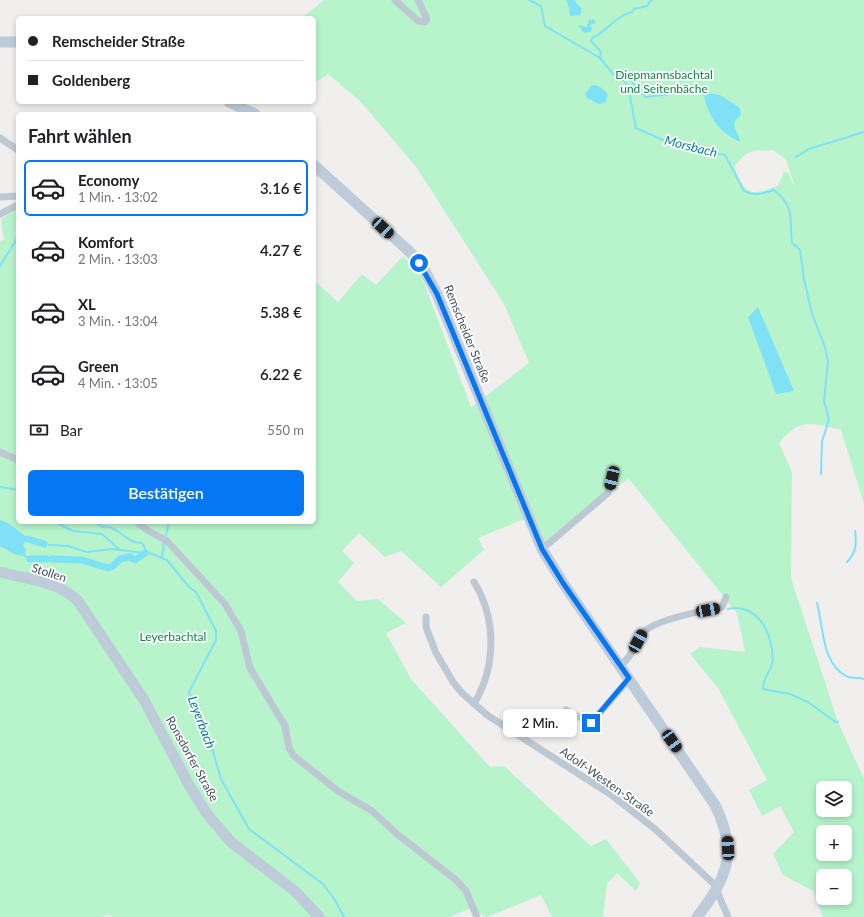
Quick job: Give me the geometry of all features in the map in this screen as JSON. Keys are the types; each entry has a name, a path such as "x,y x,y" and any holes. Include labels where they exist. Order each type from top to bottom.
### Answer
{"main road":[{"path":"0,42 16,42"},
{"path":"233,104 251,112"},
{"name":"Remscheider Straße","path":"316,167 410,252 432,282 542,549 563,583 707,792 722,819 728,840 728,856 725,870 717,889 697,917"},
{"name":"Stollen","path":"0,572 51,585 68,593 82,607 110,648"},
{"name":"Ronsdorfer Straße","path":"110,648 144,700 189,785 207,814 232,842 296,892 319,917"}],"street":[{"path":"395,0 418,21 425,22 427,19 418,0"},
{"path":"0,138 16,149"},
{"path":"0,197 16,196"},
{"path":"0,214 16,206"},
{"path":"0,452 16,459"},
{"path":"542,549 608,493 612,478"},
{"path":"140,524 167,541 225,604 241,631 252,672 285,726 289,748 294,756 338,791 372,810 397,834 456,880 466,891 477,917"},
{"path":"474,582 483,595 489,620 491,647 484,680 474,704"},
{"path":"620,666 628,660 644,631 680,615 722,607 726,597"},
{"name":"Adolf-Westen-Straße","path":"426,617 426,627 440,661 453,682 474,704 487,715 595,784 636,813 707,877 717,889"},
{"path":"566,710 591,723 629,678"},
{"path":"717,889 728,917"}],"green space":[{"path":"324,0 864,0 864,504 841,430 822,425 807,424 793,429 779,443 792,472 791,578 838,722 864,779 864,917 823,917 818,905 852,905 852,869 816,869 816,899 813,891 783,875 773,854 794,832 780,806 762,816 749,790 767,780 718,688 690,654 700,647 745,652 737,613 629,479 609,490 545,541 534,515 478,538 484,550 441,587 401,551 385,557 359,533 342,551 354,563 338,582 357,601 378,599 406,623 386,633 411,679 490,767 504,766 591,846 606,839 640,883 636,891 617,873 607,884 603,917 552,917 541,895 487,917 469,909 452,917 112,917 111,915 101,917 0,917 0,241 4,240 1,219 16,210 16,524 316,524 316,282 338,302 362,274 376,285 403,256 421,275 471,407 529,363 504,304 417,168 361,102 328,74 316,83 316,16 304,16","holes":["773,150 786,160 796,190 788,173 784,171 778,186 763,191 753,192 742,184 737,175 735,166 744,156 755,151"]}],"water":[{"path":"566,0 574,0 582,9 580,15 570,16"},
{"path":"593,18 596,23 590,25 592,29 590,32 584,33 578,25 587,27 589,19 592,21"},
{"path":"592,85 603,89 608,95 605,103 598,104 587,98 585,94"},
{"path":"710,93 720,95 740,108 741,115 737,119 734,126 740,142 721,129 712,118 704,96"},
{"path":"758,307 794,391 776,394 748,317"},
{"path":"0,520 8,523 28,538 23,545 26,550 25,554 30,560 23,556 14,554 0,546"}],"waterway":[{"name":"Morsbach","path":"529,0 541,6 545,26 600,58 613,74 619,74 628,86 636,128 672,144 725,155 744,191 756,194 774,190 786,202 790,214 792,243 800,250 804,279 812,314 825,347 828,362 824,401 829,419 822,442 821,474"},
{"path":"600,58 601,52 591,41 592,38 602,32 621,16 632,12 634,9 647,6 651,0"},
{"path":"616,73 621,73 629,78 646,97 694,91 704,95"},
{"path":"796,157 809,149 864,132"},
{"path":"0,266 16,240"},
{"name":"Leyerbach","path":"0,487 16,490"},
{"path":"59,524 73,531 102,534 119,549"},
{"name":"Leyerbach","path":"97,524 102,527 112,528 131,540 142,543 147,552 167,560 189,587 196,592 216,631 216,640 189,692 212,748 221,779 249,829 323,884 335,900 344,917"},
{"path":"166,535 169,524"},
{"name":"Morsbach","path":"847,562 855,548 855,531"},
{"path":"28,539 44,544"},
{"path":"162,557 164,543"},
{"path":"49,545 68,546 87,552 112,549 147,552"},
{"path":"52,559 82,560 108,568 113,566 120,559 130,557 135,560 145,553"},
{"path":"30,559 46,559"},
{"name":"Morsbach","path":"817,603 825,644 832,662 838,670 846,676 864,679"},
{"path":"728,609 738,608 753,614 759,619 768,633 773,660 764,682 763,689 790,694 808,702 834,721 838,722"}],"route":[{"path":"419,263 432,282 542,549 563,583 629,678 591,723"}],"park label":[{"name":"Diepmannsbachtal und Seitenbäche","path":"664,82"},
{"name":"Leyerbachtal","path":"173,637"}]}
